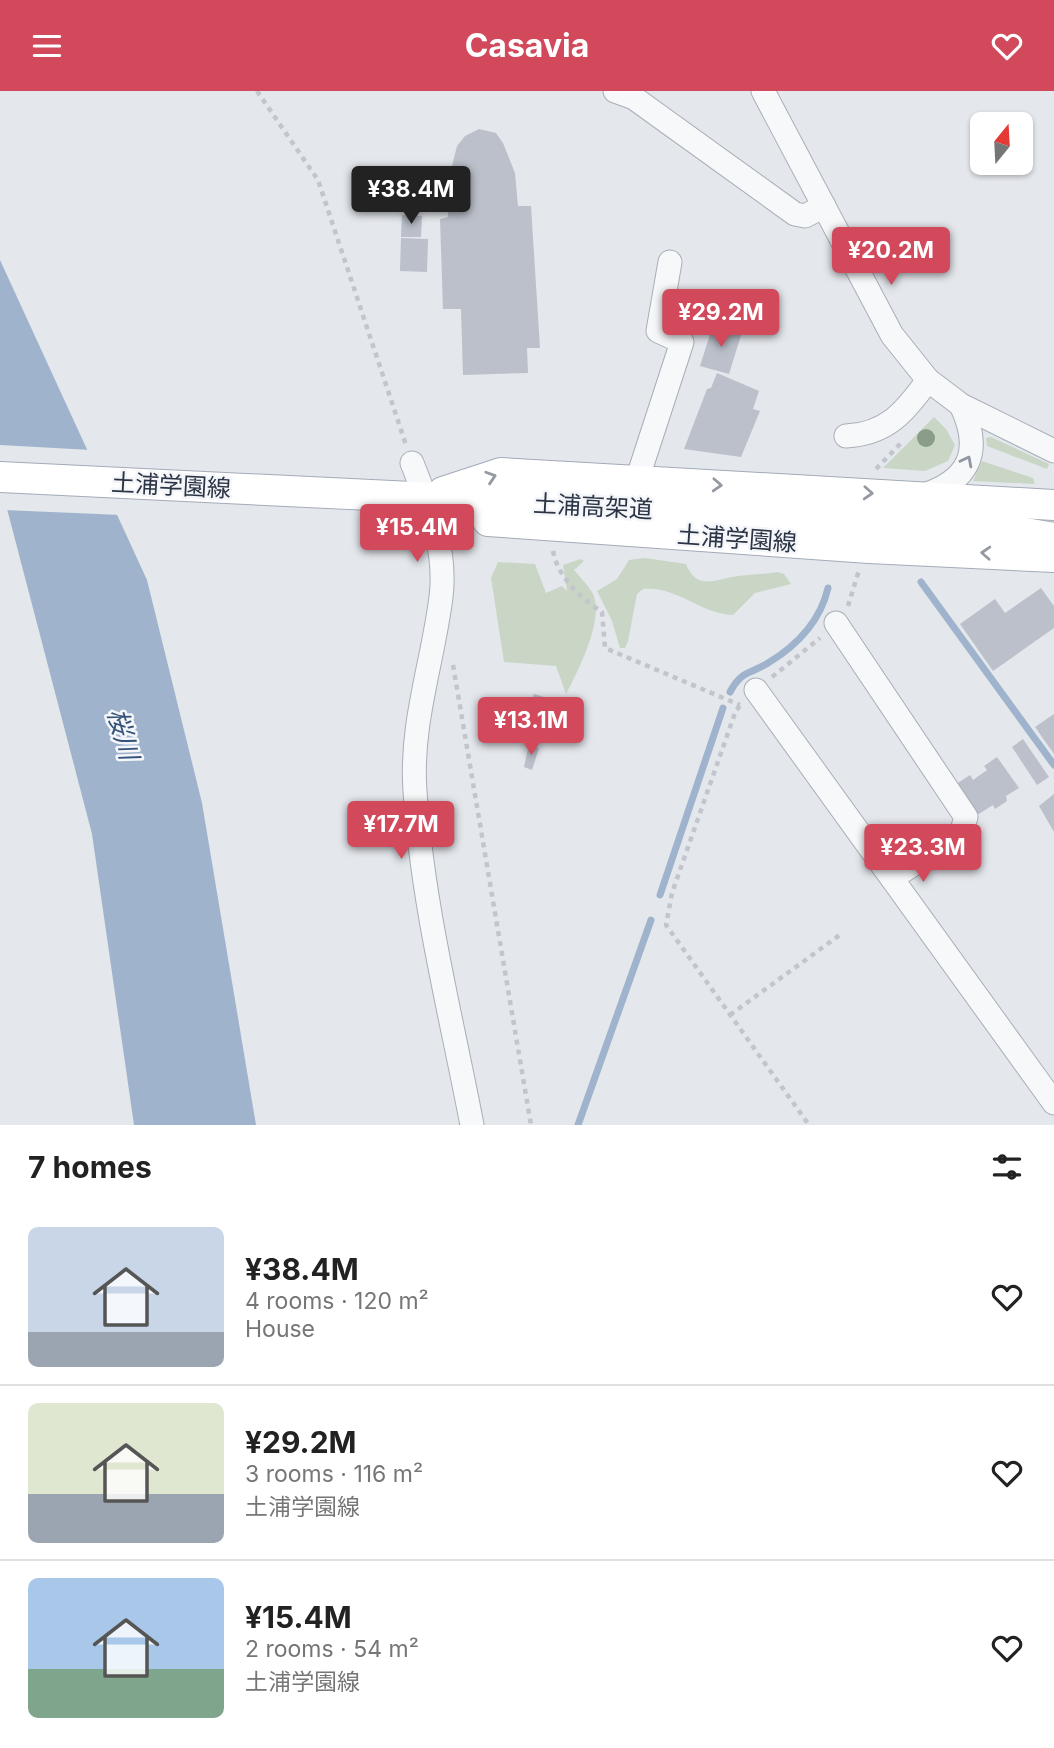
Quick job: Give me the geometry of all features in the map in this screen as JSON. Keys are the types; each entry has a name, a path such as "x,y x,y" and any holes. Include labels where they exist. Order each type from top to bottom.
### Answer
{"main road":[{"name":"土浦学園線","path":"0,477 426,498 501,473 1054,505"},
{"name":"土浦学園線","path":"426,498 472,519 842,546 1054,557"},
{"name":"土浦高架道","path":"426,498 1001,529 1054,538"}],"street":[{"path":"615,91 634,98 795,214 805,216 824,206"},
{"path":"764,91 892,335 928,380 961,405 1054,451"},
{"path":"637,480 682,342 658,331 670,262"},
{"path":"846,436 867,435 894,420 928,380"},
{"path":"921,496 941,490 959,476 968,462 972,451 972,427 961,405"},
{"path":"412,464 437,531 441,595 424,678 414,789 426,883 472,1125"},
{"path":"836,623 966,817 961,834 892,878"},
{"path":"749,698 892,878 1054,1103"}],"path":[{"path":"257,91 318,180 412,464"},
{"path":"553,551 556,564 580,598 603,612 605,647 749,698 736,710 672,894 666,925 809,1125"},
{"path":"453,663 531,1125"},
{"path":"730,1015 841,934"}],"green space":[{"path":"934,417 946,429 955,445 948,461 925,471 883,468"},
{"path":"991,437 1049,464 1047,469 987,446 986,438"},
{"path":"982,461 1033,478 1035,484 973,481"},
{"path":"645,558 686,564 695,577 705,581 777,572 784,574 791,584 755,593 733,615 710,610 667,592 643,589 637,594 628,641 625,648 620,648 612,621 597,591 617,579 629,560"},
{"path":"581,559 584,561 574,570 592,592 596,615 589,644 566,694 556,666 504,662 491,578 498,562 535,564 546,593 562,586 567,591 563,565"}],"water":[{"name":"桜川","path":"0,260 147,580 202,803 256,1125 134,1125 92,834 0,482"}],"pier":[{"path":"0,445 91,450 121,515 4,510 0,496"}],"building":[{"path":"479,129 496,133 503,143 515,173 518,206 531,206 540,348 527,348 528,373 463,375 461,309 443,309 440,219 448,217 448,182 457,146 465,136"},
{"path":"402,215 422,216 421,237 401,237"},
{"path":"401,238 428,239 427,272 400,271"},
{"path":"698,303 726,317 723,324 694,310"},
{"path":"713,325 742,332 729,374 700,366"},
{"path":"717,373 759,391 753,409 760,411 741,457 684,449 707,389 711,388"},
{"path":"1041,588 1054,606 1054,628 993,671 960,624 995,599 1005,613"},
{"path":"534,694 554,700 543,742 529,738 531,732 521,724 524,713 519,711 521,705 529,708"},
{"path":"1054,714 1054,754 1035,727"},
{"path":"1023,739 1049,777 1037,785 1012,747"},
{"path":"529,744 539,748 532,770 524,767"},
{"path":"997,757 1019,788 1006,796 1007,801 995,809 993,805 974,817 953,786 970,775 973,780 987,770 984,766"},
{"path":"1054,794 1054,832 1039,806"}],"waterway":[{"path":"921,582 1054,765"},
{"path":"730,692 742,676 779,656 798,640 819,612 828,588"},
{"path":"660,895 723,708"},
{"path":"578,1125 651,920"}]}
